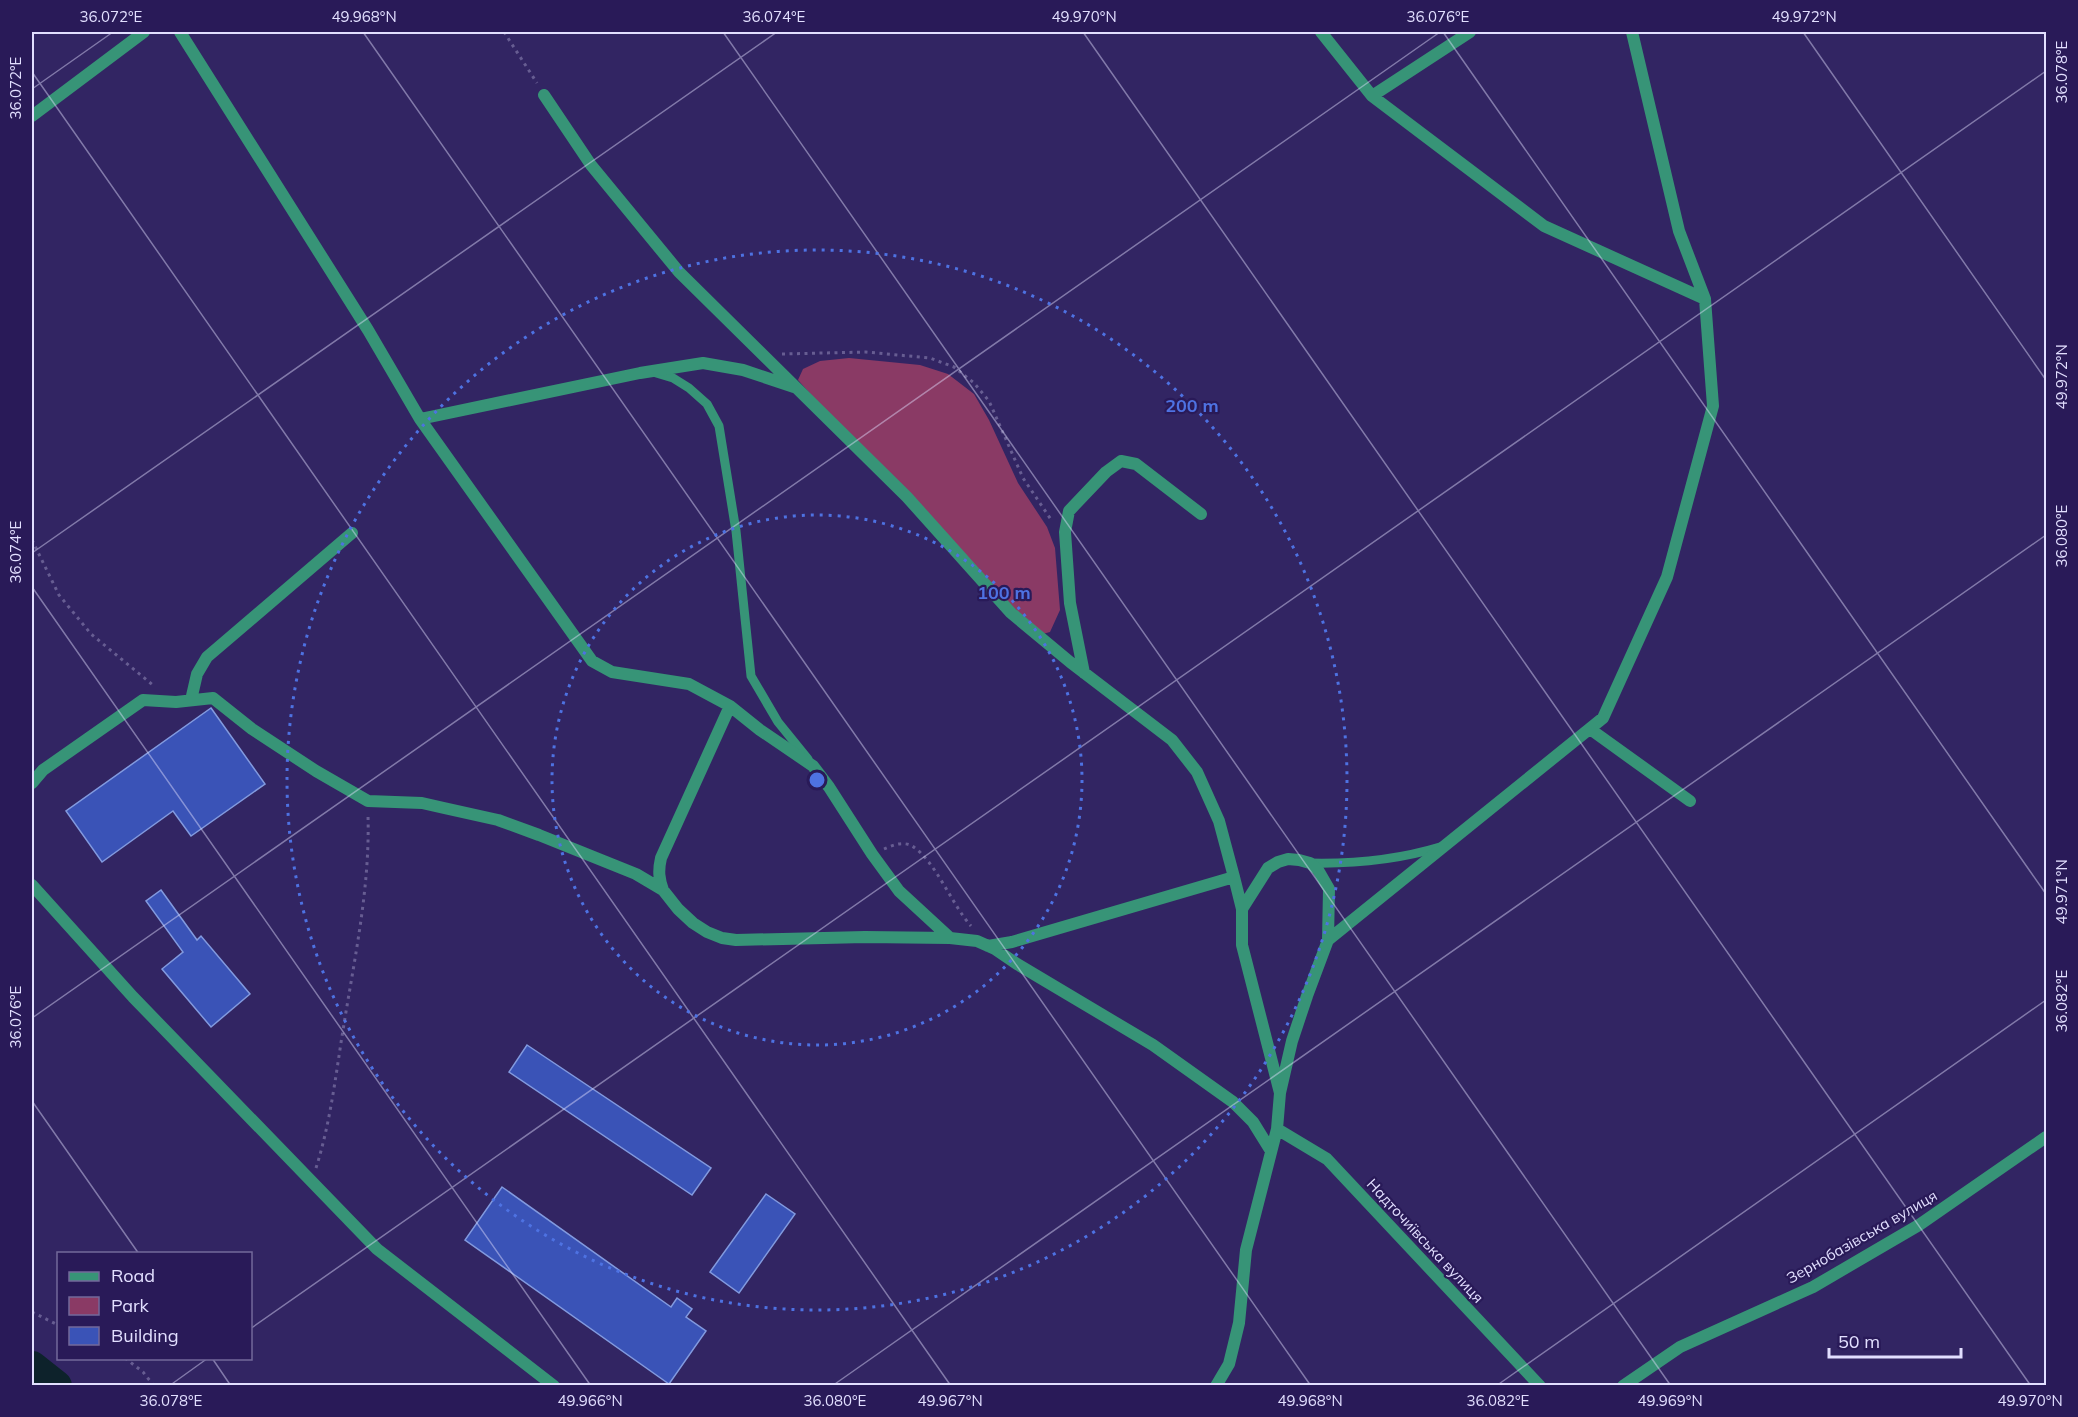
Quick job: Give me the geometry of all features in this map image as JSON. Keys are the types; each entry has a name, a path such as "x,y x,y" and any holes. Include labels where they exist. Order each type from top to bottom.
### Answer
{"street":[{"path":"32,116 144,32"},
{"path":"180,32 368,330 420,419 592,661 612,672 689,684 730,706 760,730 813,766 830,787 872,854 899,891 951,938"},
{"path":"1321,32 1371,96 1544,226 1705,299"},
{"path":"1371,96 1470,32"},
{"path":"1328,940 1603,718 1667,577 1713,406 1705,299 1678,231 1632,32"},
{"path":"544,95 591,165 679,272 907,498 1011,614 1172,740 1197,772 1219,821 1234,877 1242,909 1242,945 1280,1094"},
{"path":"420,419 703,363 743,370 798,388"},
{"path":"1084,673 1070,603 1065,532 1069,512 1106,472 1121,461 1136,464 1201,514"},
{"path":"191,700 197,674 207,657 351,532"},
{"path":"32,783 43,770 143,700 176,702 213,698 252,729 316,771 368,801 422,803 498,820 636,874 663,890"},
{"path":"730,706 658,869 663,890 693,923 722,938 736,940 951,938 990,945 1153,1045 1224,1096 1252,1122 1271,1151"},
{"path":"1590,729 1690,801"},
{"path":"1216,1386 1229,1364 1239,1323 1246,1250 1277,1129 1280,1094 1292,1041 1328,940 1329,889 1318,870 1310,863 1288,859 1268,868 1242,909"},
{"path":"990,945 1012,942 1234,877"},
{"path":"32,885 133,997 376,1249 554,1386"},
{"name":"Надточиївська вулиця","path":"1277,1129 1327,1159 1540,1386"},
{"name":"Зернобазівська вулиця","path":"1623,1386 1680,1347 1813,1287 1919,1225 2046,1137"}],"lane":[{"path":"652,372 673,378 689,388 707,404 719,426 736,531 751,676 778,722 813,766"},
{"path":"1310,863 1345,864 1381,861 1416,855 1445,845"}],"path":[{"path":"504,32 544,95"},
{"path":"764,356 866,352 930,358 954,367 974,383 989,401 1023,478 1049,519 1065,532"},
{"path":"32,540 59,595 91,634 136,674 176,702"},
{"path":"311,1184 323,1146 331,1108 363,911 369,823 368,801"},
{"path":"872,854 892,845 902,843 911,846 930,865 969,924 990,945"},
{"path":"32,1312 57,1324"},
{"path":"125,1360 143,1372 154,1386"}],"green space":[{"path":"849,358 920,365 948,374 974,394 989,420 1018,483 1047,527 1055,548 1060,610 1050,632 1039,635 798,380 803,369 820,361"}],"building":[{"path":"211,708 265,784 191,836 173,811 102,862 66,811"},
{"path":"161,890 197,940 201,936 250,994 211,1027 162,969 183,952 146,901"},
{"path":"527,1045 711,1168 692,1195 509,1072"},
{"path":"502,1187 671,1307 677,1298 692,1309 686,1317 706,1331 669,1384 465,1240"},
{"path":"766,1194 795,1214 739,1293 710,1272"}],"waterway":[{"path":"32,1367 56,1386"}]}
